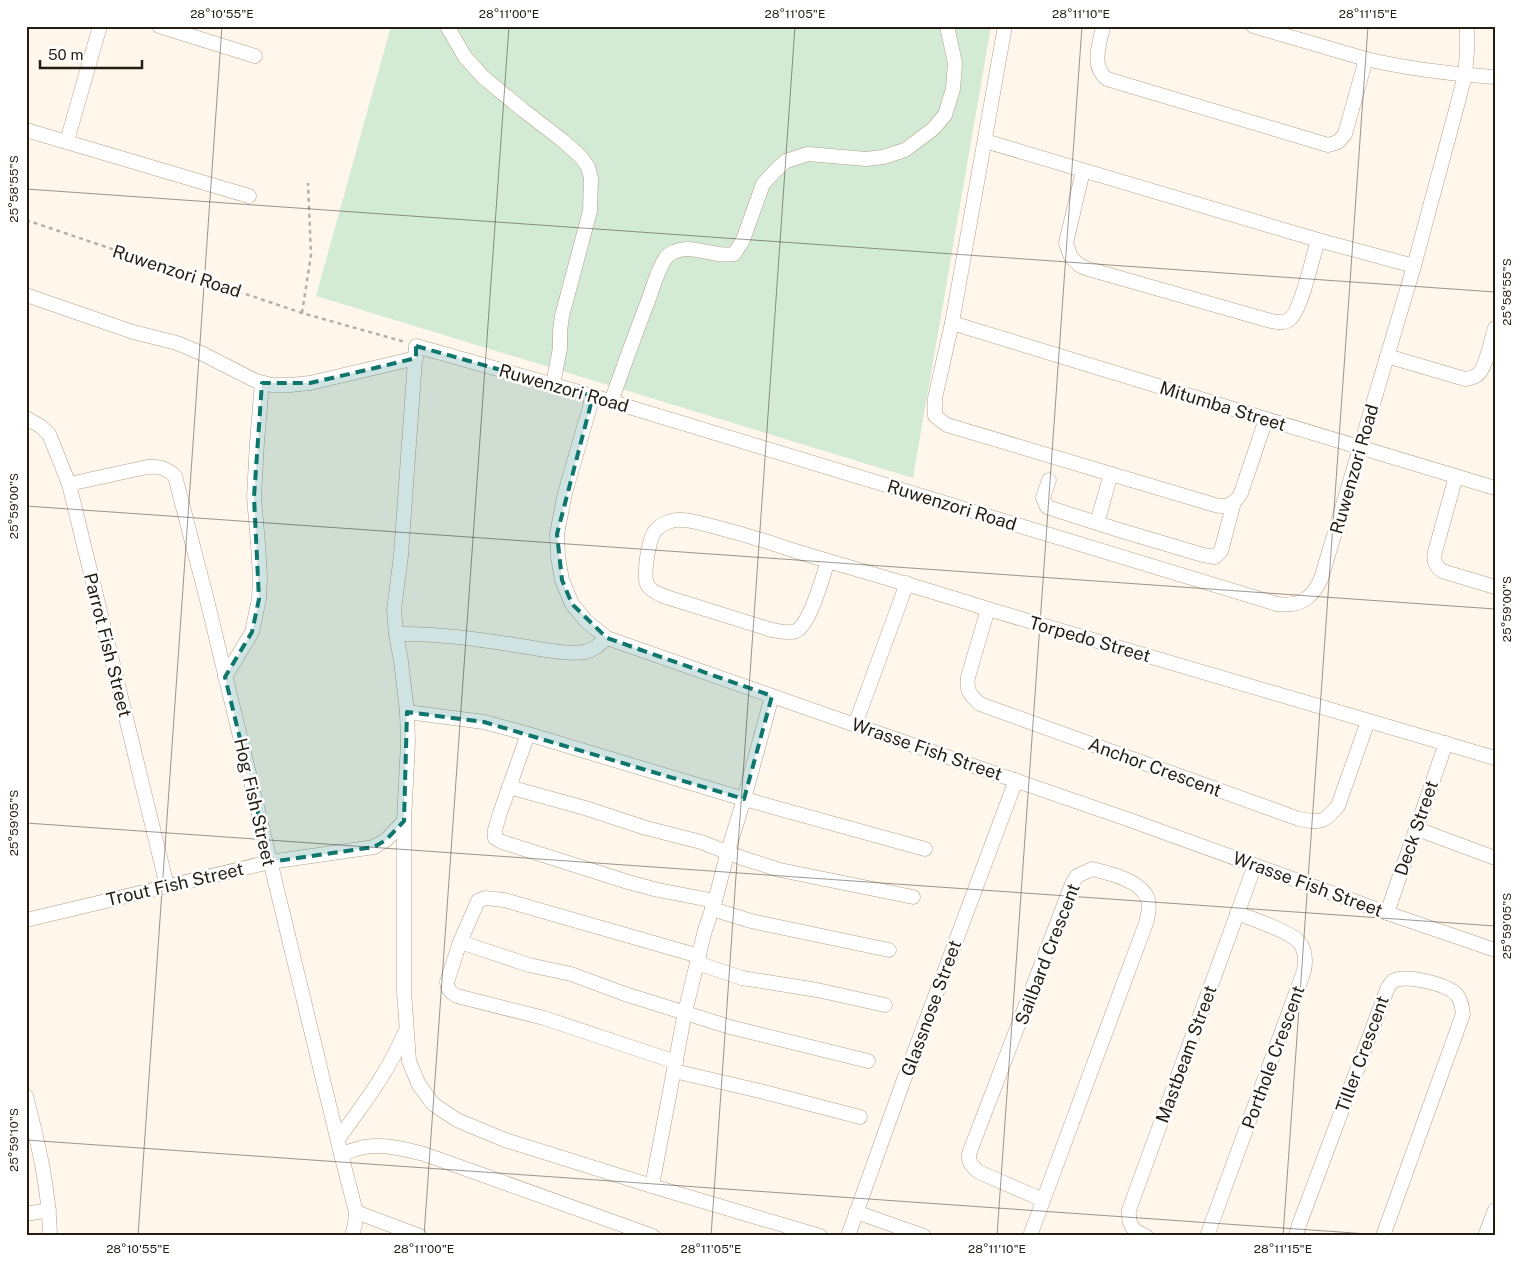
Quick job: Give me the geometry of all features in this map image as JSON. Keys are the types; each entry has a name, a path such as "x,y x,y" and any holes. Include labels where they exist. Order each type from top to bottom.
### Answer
{"street":[{"path":"66,141 100,26"},
{"path":"159,26 255,56"},
{"path":"446,26 465,57 483,77 581,156 588,167 591,178 590,211 562,316 560,348 553,384"},
{"path":"611,402 658,275 665,259 671,252 689,249 724,256 734,254 743,240 763,184 786,161 808,154 866,159 883,157 905,150 934,129 945,115 953,89 955,63 947,26"},
{"path":"1005,26 952,323 935,398 935,416 947,425 1215,505 1227,506 1234,502 1242,493 1266,419"},
{"path":"1103,26 1097,65 1101,74 1107,80 1328,145 1338,142 1344,134 1366,59"},
{"path":"1253,26 1366,59 1408,68 1465,75 1495,76"},
{"name":"Ruwenzori Road","path":"416,352 553,384 1258,599 1284,605 1296,604 1303,601 1318,586 1414,266 1465,75 1467,26"},
{"path":"26,130 249,196"},
{"path":"985,141 1318,240 1414,266"},
{"path":"1083,171 1066,243 1071,257 1085,268 1271,321 1282,322 1290,319 1298,308 1318,240"},
{"path":"26,296 133,332 177,343 214,359 243,376 262,383 290,385 310,383 416,352 401,555 395,601 396,634 407,712 408,742 404,821 404,991 409,1062 419,1085 433,1104 457,1120 505,1140 820,1236"},
{"name":"Mitumba Street","path":"952,323 1495,488"},
{"path":"1387,356 1465,378 1472,378 1482,368 1495,328"},
{"path":"225,677 252,632 259,599 259,552 254,497 262,383"},
{"name":"Wrasse Fish Street","path":"593,396 565,493 557,534 558,557 562,580 572,604 586,621 607,638 1016,780 1386,913 1495,950"},
{"name":"Parrot Fish Street","path":"26,418 49,434 69,484 167,886"},
{"name":"Hog Fish Street","path":"69,484 158,466 168,469 176,476 338,1139 340,1154 356,1212 352,1236"},
{"path":"1097,522 1111,474"},
{"path":"1456,476 1434,562 1442,571 1495,587"},
{"path":"1049,480 1043,498 1047,507 1203,555 1214,556 1221,551 1234,502"},
{"name":"Torpedo Street","path":"828,561 809,616 795,631 788,633 772,630 663,596 648,586 645,577 646,564 655,531 674,519 686,520 744,534 988,609 1495,758"},
{"path":"855,725 908,583"},
{"name":"Anchor Crescent","path":"988,609 966,687 980,704 1299,819 1316,822 1328,818 1338,806 1368,721"},
{"path":"396,634 467,638 574,652 594,649 607,638"},
{"path":"652,1186 685,1012 705,930 714,905 772,696"},
{"path":"407,712 484,722 744,799 925,849"},
{"path":"528,734 495,830 495,838 497,840 628,882 714,905 751,921 889,950"},
{"name":"Deck Street","path":"1386,913 1446,743"},
{"name":"Glassnose Street","path":"848,1236 1016,780"},
{"path":"509,787 559,800 646,828 701,842 780,870 913,897"},
{"name":"Trout Fish Street","path":"26,920 270,862 374,847 386,840 404,821"},
{"path":"1417,829 1495,858"},
{"name":"Mastbeam Street","path":"1146,1236 1133,1228 1128,1220 1129,1210 1255,865"},
{"name":"Sailbard Crescent","path":"1030,1236 1143,933 1149,912 1148,900 1143,890 1129,881 1092,869 1077,876 1072,884 969,1154 971,1164 979,1172 1043,1200"},
{"path":"860,1116 675,1067 544,1018 457,996 450,992 447,982 460,942 478,901 485,898 494,898 698,960 742,978 817,990 885,1005"},
{"name":"Porthole Crescent","path":"1207,1236 1306,960 1304,950 1298,940 1284,932 1237,913"},
{"path":"460,942 508,959 571,974 625,994 730,1027 868,1061"},
{"name":"Tiller Crescent","path":"1296,1236 1388,987 1392,982 1398,980 1417,980 1441,985 1452,991 1458,997 1463,1014 1383,1236"},
{"path":"338,1139 387,1068 407,1028"},
{"path":"26,1096 42,1159 49,1210 50,1236"},
{"path":"340,1154 363,1148 378,1147 424,1154 653,1236"},
{"path":"26,1214 49,1210"},
{"path":"1485,1236 1495,1210"},
{"path":"356,1212 420,1236"},
{"path":"856,1212 924,1236"}],"path":[{"path":"302,312 311,255 308,183"},
{"name":"Ruwenzori Road","path":"26,220 416,352"}],"highlighted area":[{"path":"416,346 593,396 557,534 562,580 572,604 607,638 772,696 744,799 484,722 407,712 404,821 386,840 374,847 270,862 225,677 252,632 259,599 254,497 262,383 310,383 375,368 416,358"}],"green space":[{"path":"391,26 991,26 913,478 316,296"}]}
